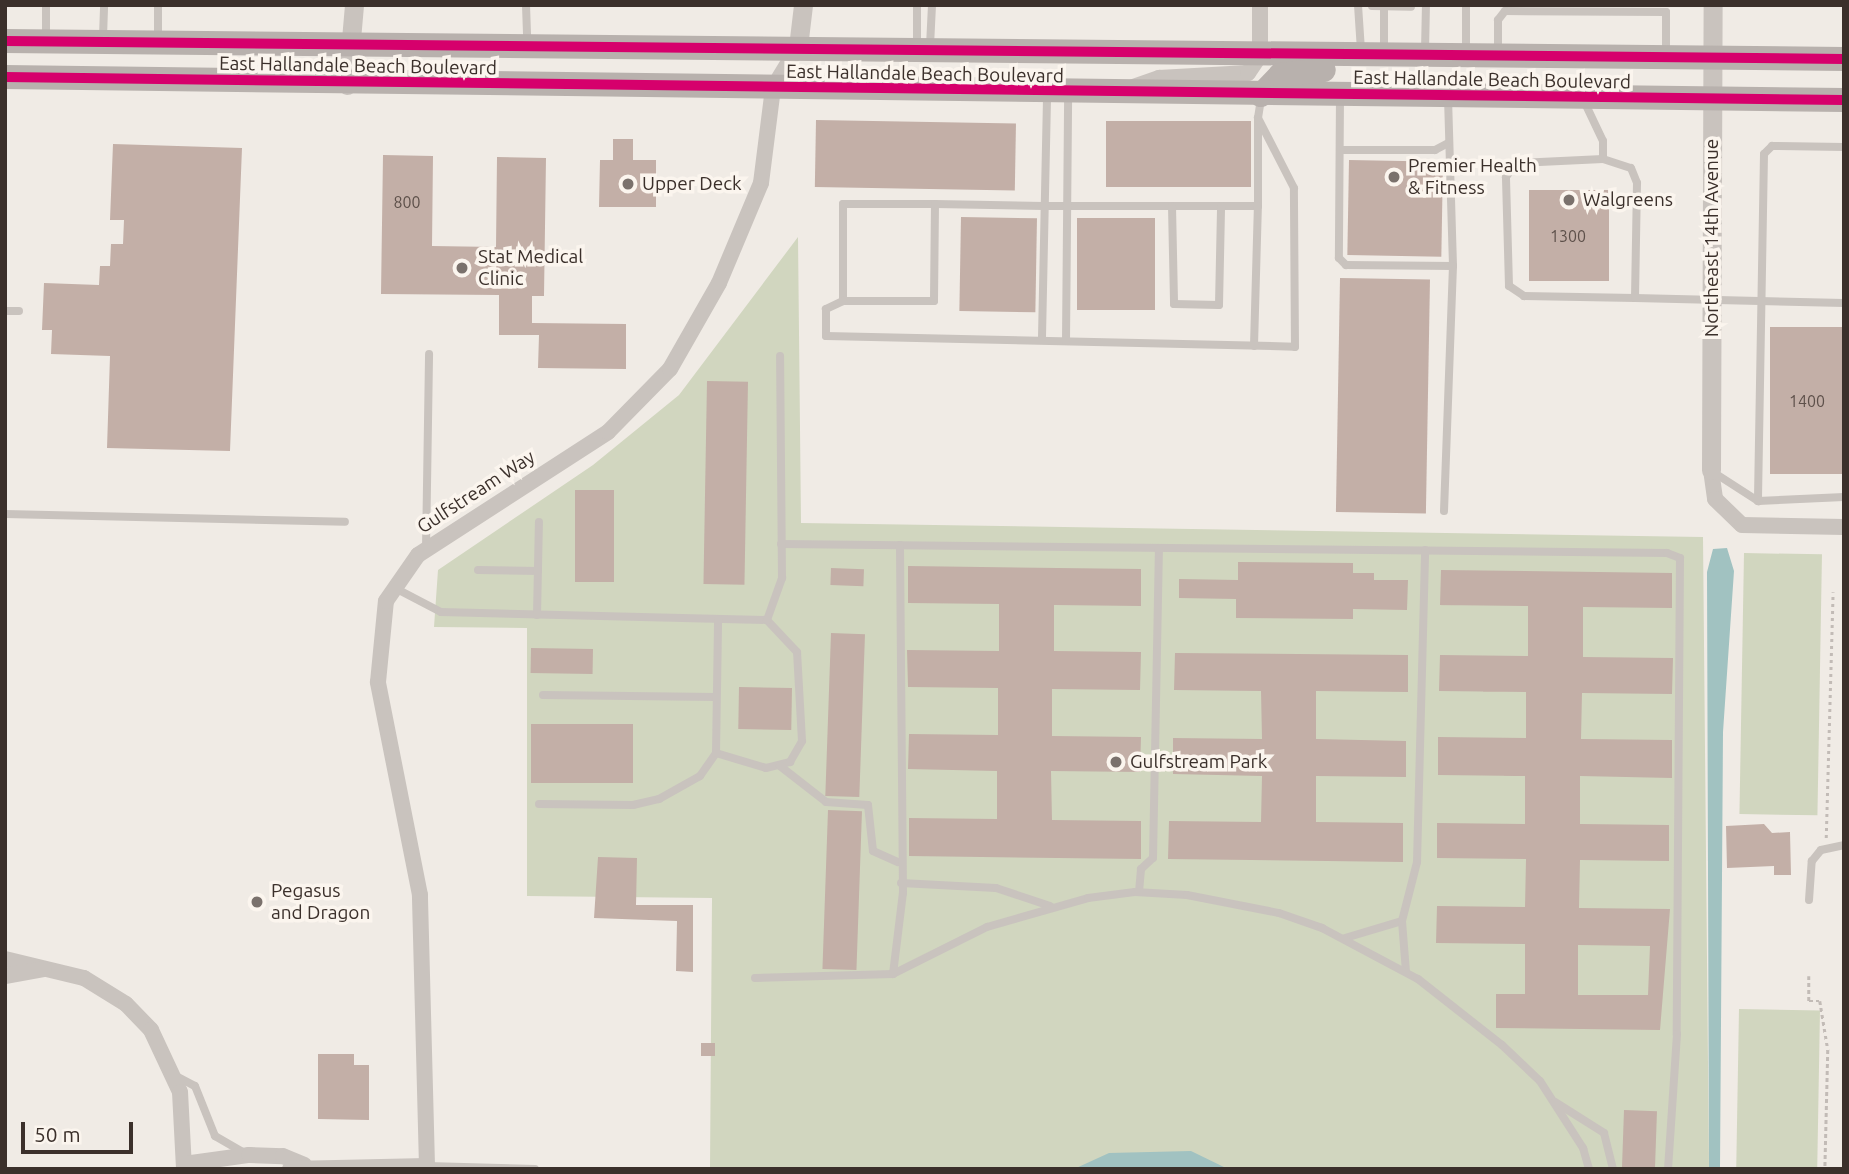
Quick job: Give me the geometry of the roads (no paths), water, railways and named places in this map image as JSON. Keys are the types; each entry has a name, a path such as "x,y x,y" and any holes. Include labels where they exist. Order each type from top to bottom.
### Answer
{"main road":[{"name":"East Hallandale Beach Boulevard","path":"5,41 798,47 1394,57 1844,59"},
{"path":"1260,106 1287,73 1377,70 1394,57"},
{"name":"East Hallandale Beach Boulevard","path":"5,77 347,85 773,88 1116,95 1260,106 1340,96 1844,100"}],"street":[{"path":"347,85 354,44 354,5"},
{"path":"798,47 803,5"},
{"path":"1116,95 1158,78 1237,77 1251,71 1260,55 1260,5"},
{"name":"Northeast 14th Avenue","path":"1711,470 1713,5"},
{"name":"Gulfstream Way","path":"427,1166 420,895 378,682 379,626 393,587 426,549 608,432 670,369 719,284 761,183 773,88 798,47"},
{"path":"1711,470 1715,499 1742,524 1844,527"},
{"path":"5,959 24,959 43,969 84,978 127,1003 151,1030 173,1074 186,1129 184,1167 249,1155 283,1156 297,1167 427,1166"},
{"path":"5,976 43,969"}],"lane":[{"path":"46,5 46,41"},
{"path":"103,41 104,5"},
{"path":"158,5 158,42"},
{"path":"527,5 527,45"},
{"path":"917,5 924,49"},
{"path":"924,49 932,5"},
{"path":"1358,5 1394,57"},
{"path":"1394,57 1426,5"},
{"path":"1466,5 1466,57"},
{"path":"1372,6 1411,7"},
{"path":"1384,6 1394,57"},
{"path":"1498,57 1498,20 1505,11 1666,8 1666,59"},
{"path":"1057,94 1067,206 1066,341"},
{"path":"1042,337 1044,206 1057,94"},
{"path":"1340,96 1341,262 1453,266"},
{"path":"1444,511 1453,266 1454,156 1448,143 1448,97"},
{"path":"1583,99 1603,141 1603,159"},
{"path":"1254,346 1260,106"},
{"path":"935,204 934,301 843,301 827,310 825,336 1042,337 1066,341 1295,347 1294,188 1260,106"},
{"path":"1340,149 1435,150 1448,143"},
{"path":"1758,501 1766,149 1844,147"},
{"path":"1636,298 1636,174 1625,163 1603,159 1525,159 1510,169 1509,286 1524,296 1636,298 1712,303 1844,303"},
{"path":"843,301 843,204 1258,206"},
{"path":"1172,206 1174,304 1219,305 1221,206"},
{"path":"5,312 19,310"},
{"path":"426,549 429,354"},
{"path":"767,620 779,599 780,356"},
{"path":"1711,470 1758,501 1844,497"},
{"path":"5,514 345,522"},
{"path":"537,615 539,522"},
{"path":"781,544 1425,550 1680,558 1677,1034 1668,1169"},
{"path":"893,974 901,949 901,883 898,862 900,545"},
{"path":"1139,892 1141,870 1153,858 1159,548"},
{"path":"1406,972 1402,921 1417,862 1425,550"},
{"path":"478,570 538,572"},
{"path":"393,587 426,610 767,620 797,652 802,673 802,741 798,754 780,766"},
{"path":"539,804 659,799 701,776 716,752 718,619"},
{"path":"543,695 716,697"},
{"path":"716,752 780,766 826,802 868,805 873,851 898,862"},
{"path":"1809,900 1812,862 1826,848 1844,845"},
{"path":"901,883 996,888 1050,906"},
{"path":"755,978 893,974 987,927 1050,906 1139,892 1279,913 1343,938 1406,972 1502,1045 1552,1100 1583,1148 1589,1169"},
{"path":"1343,938 1402,921"},
{"path":"173,1074 195,1086 215,1136 249,1155"},
{"path":"1552,1100 1604,1133 1613,1169"},
{"path":"427,1166 535,1169"}],"water":[{"path":"1727,548 1734,571 1723,732 1720,1169 1709,1169 1707,572 1713,549"},
{"path":"1191,1151 1228,1169 1074,1169 1109,1153"}],"place":[{"name":"Premier Health & Fitness","path":"1394,177"},
{"name":"Upper Deck","path":"628,184"},
{"name":"Walgreens","path":"1569,200"},
{"name":"Stat Medical Clinic","path":"462,268"},
{"name":"Gulfstream Park","path":"1116,762"},
{"name":"Pegasus and Dragon","path":"257,902"}]}
